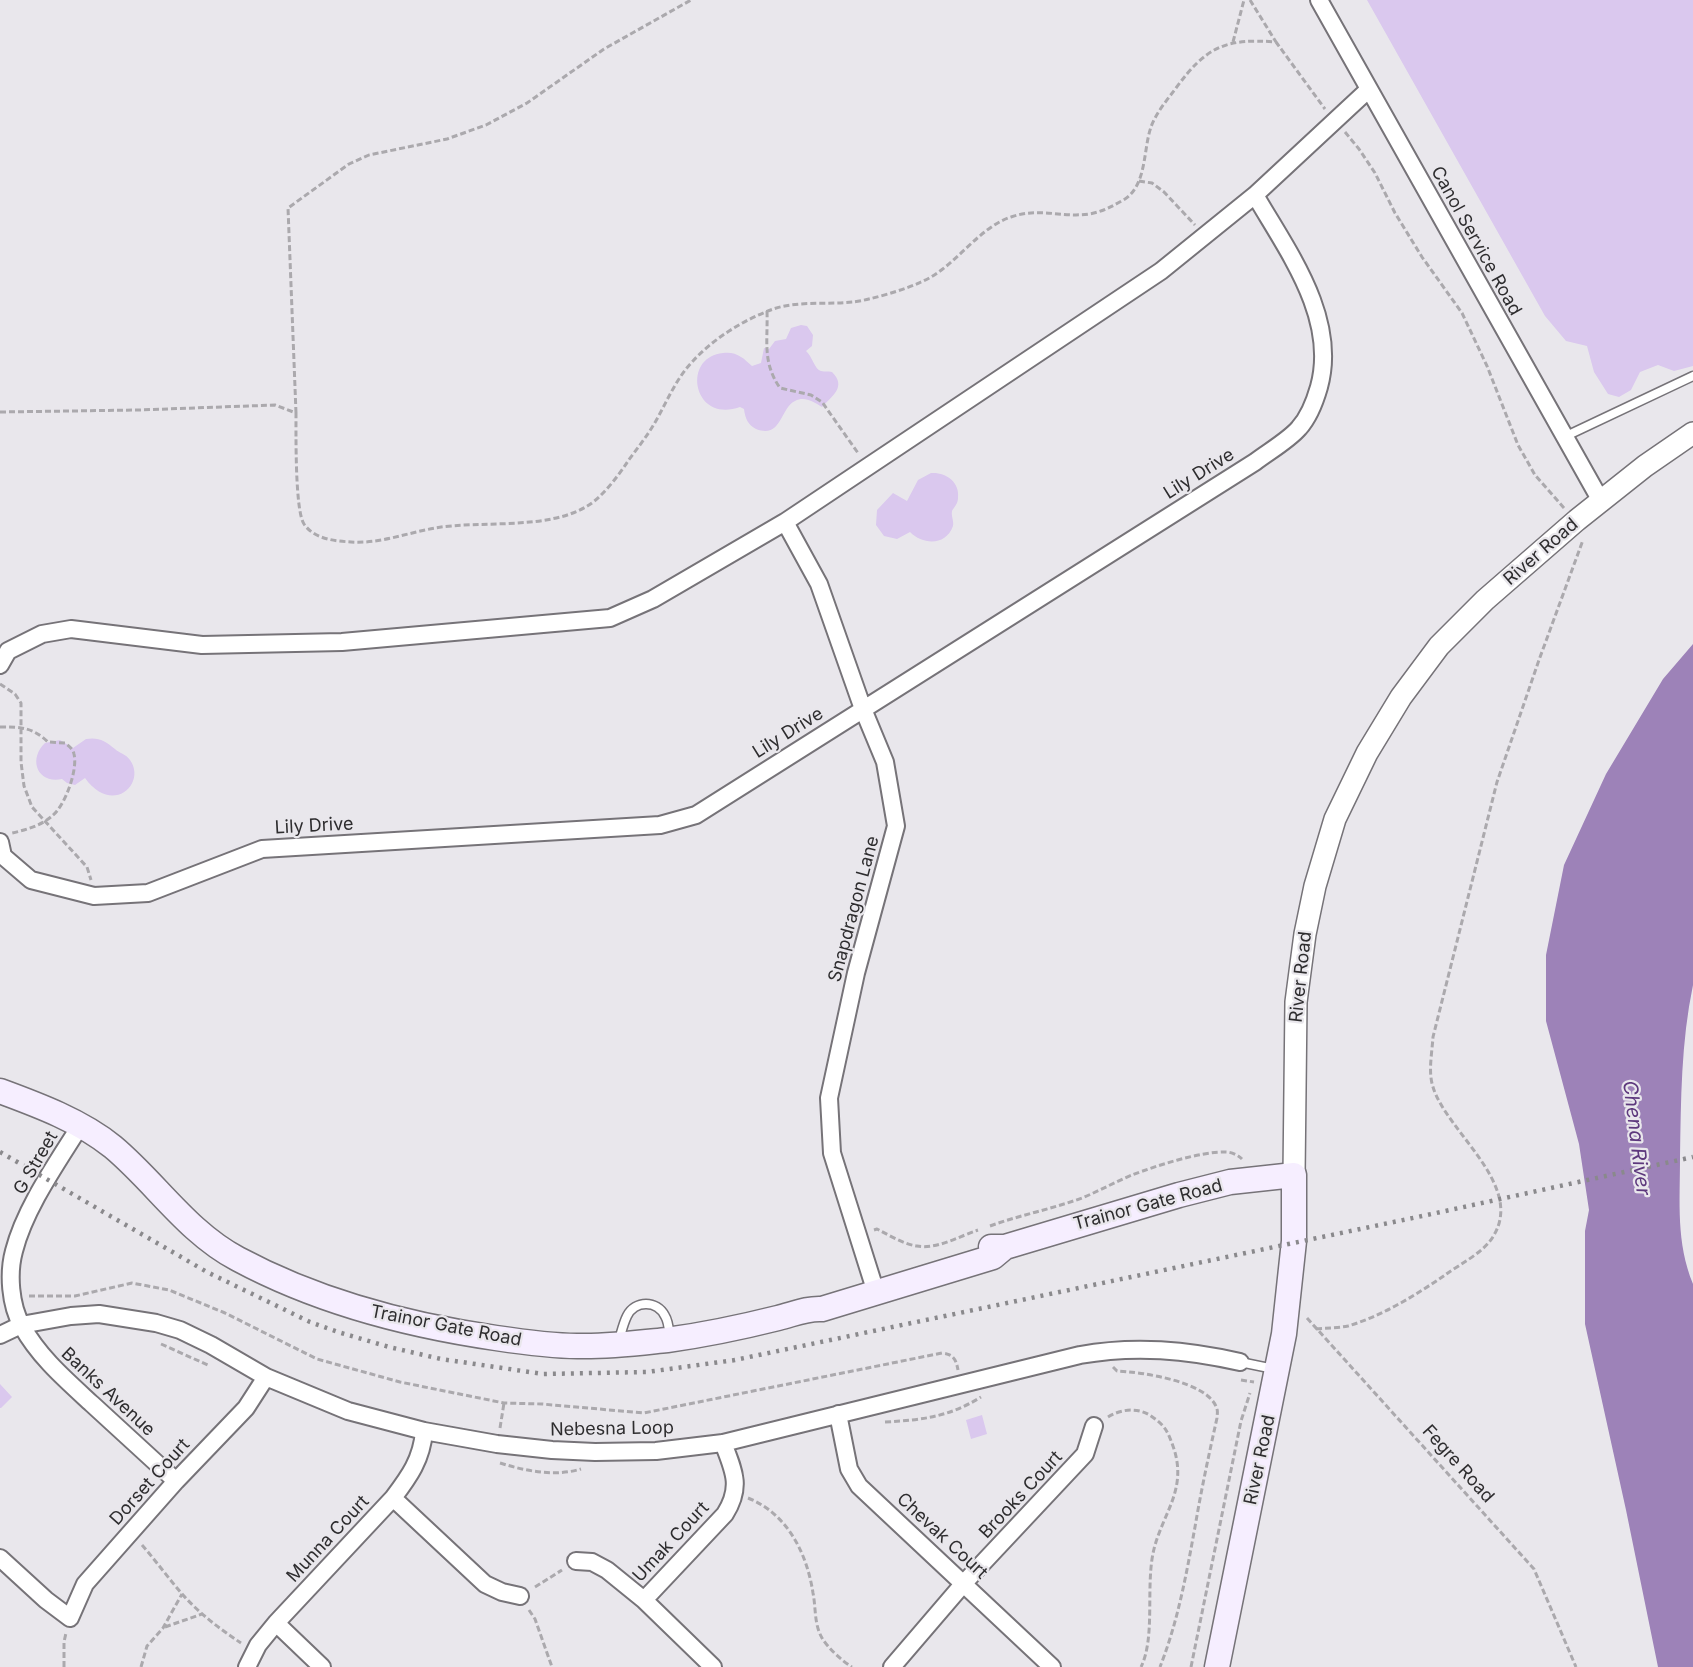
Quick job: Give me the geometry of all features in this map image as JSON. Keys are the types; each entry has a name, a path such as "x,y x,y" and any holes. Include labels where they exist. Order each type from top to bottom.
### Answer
{"main road":[{"name":"Trainor Gate Road","path":"0,1091 80,1126 112,1146 188,1222 236,1258 338,1302 380,1316 473,1335 529,1343 577,1346 670,1340 769,1320 811,1308 822,1309 993,1257 1005,1247"},
{"name":"Trainor Gate Road","path":"811,1308 821,1299 989,1247 1005,1247 1230,1182 1294,1175"},
{"name":"River Road","path":"1216,1667 1269,1368 1289,1299 1294,1241 1294,1175"}],"street":[{"name":"Canol Service Road","path":"1319,0 1601,501"},
{"path":"0,665 8,651 42,634 71,629 202,645 342,642 610,618 652,599 785,522 1161,271 1255,195 1368,90"},
{"name":"Lily Drive","path":"4,837 3,856 31,880 94,896 148,893 262,849 660,825 696,814 1255,462 1299,429 1315,403 1324,369 1322,329 1301,274 1255,195"},
{"name":"River Road","path":"1294,1175 1296,1002 1305,934 1314,886 1335,819 1367,753 1401,697 1440,645 1485,600 1577,520 1645,466 1693,433"},
{"name":"Snapdragon Lane","path":"785,522 819,584 863,708 885,762 896,826 856,973 829,1098 832,1153 873,1283"},
{"name":"G Street","path":"21,1325 12,1297 13,1253 20,1232 80,1126"},
{"name":"Nebesna Loop","path":"0,1335 21,1325 71,1316 99,1314 156,1323 180,1330 267,1377 348,1412 424,1431 497,1444 595,1452 657,1450 723,1443 1105,1351 1148,1349 1184,1351 1238,1370"},
{"name":"Banks Avenue","path":"21,1325 48,1363 176,1481"},
{"name":"Dorset Court","path":"70,1618 85,1584 176,1481 246,1408 267,1377"},
{"name":"Chevak Court","path":"838,1414 849,1469 859,1486 1052,1667"},
{"name":"Brooks Court","path":"892,1667 964,1583 1085,1454 1094,1426"},
{"name":"Munna Court","path":"250,1660 258,1645 276,1623 409,1478 423,1446 424,1431"},
{"path":"723,1443 735,1480 736,1493"},
{"name":"Umak Court","path":"644,1600 725,1514 736,1493"},
{"path":"393,1498 485,1584 502,1592 520,1596"},
{"path":"0,1557 46,1600 70,1618"},
{"path":"576,1560 592,1562 607,1570 644,1600 712,1667"},
{"path":"276,1623 322,1667"}],"lane":[{"path":"1564,437 1693,376"},
{"path":"618,1345 627,1316 634,1306 645,1303 657,1306 666,1316 670,1340"},
{"path":"1238,1370 1269,1368"}],"path":[{"path":"691,0 604,49 527,103 486,125 447,139 369,155 349,164 288,208 297,477 301,521 312,533 328,539 354,542 384,540 436,528 526,522 564,516 590,505 618,476 652,428 691,362 726,332 767,311 787,304 856,302 922,282 940,272 991,228 1008,218 1032,212 1087,215 1107,209 1129,196 1139,181 1152,126 1164,104 1188,72 1207,53 1232,42 1250,40 1276,42"},
{"path":"1232,42 1244,0"},
{"path":"1250,0 1276,42 1335,121 1359,149 1375,173 1400,222 1462,313 1518,445 1535,475 1577,520 1584,539 1497,782 1433,1037 1430,1076 1432,1087 1441,1106 1486,1166 1497,1189 1501,1216 1494,1235 1483,1247 1394,1306 1347,1326 1316,1329"},
{"path":"1139,181 1152,183 1164,192 1206,235"},
{"path":"767,311 767,355 771,375 780,388 811,395 822,402 868,467"},
{"path":"0,412 275,405 296,414"},
{"path":"0,684 15,694 21,703 21,762 24,786 32,807 87,867 94,896"},
{"path":"0,727 20,727 38,732 48,742 65,743 74,752 75,762 69,790 58,809 45,821 4,837"},
{"path":"858,1234 877,1229 917,1246 930,1246 1018,1216 1051,1209 1132,1175 1210,1154 1227,1152 1239,1156 1259,1179"},
{"path":"29,1296 75,1296 132,1283 169,1290 225,1313 317,1359 400,1382 504,1403 644,1413 942,1353 948,1354 956,1361 959,1375"},
{"name":"Fegre Road","path":"1289,1299 1534,1569 1576,1667"},
{"path":"151,1341 171,1347 218,1370"},
{"path":"1113,1367 1117,1371 1163,1377 1193,1387 1207,1395 1217,1408 1185,1588 1170,1644 1160,1667"},
{"path":"1104,1369 1124,1367"},
{"path":"1191,1667 1241,1421 1254,1382 1269,1368"},
{"path":"1238,1370 1254,1382"},
{"path":"878,1422 927,1419 962,1409 982,1397"},
{"path":"500,1428 504,1403"},
{"path":"1094,1426 1115,1413 1131,1410 1147,1413 1168,1431 1178,1460 1177,1486 1154,1549 1149,1588 1148,1638 1141,1667"},
{"path":"736,1493 753,1500 774,1515 796,1538 808,1564 816,1620 823,1639 852,1667"},
{"path":"130,1532 182,1594 250,1660"},
{"path":"552,1667 535,1619 520,1596 576,1560"},
{"path":"141,1667 147,1646 163,1628 182,1594"},
{"path":"163,1628 202,1614"},
{"path":"64,1667 64,1642 70,1618"}],"shaded area":[{"path":"1367,0 1693,0 1693,366 1674,371 1658,365 1640,372 1631,390 1619,397 1608,394 1594,372 1587,346 1566,341 1545,316"},
{"path":"807,326 813,335 812,346 806,351 815,366 821,371 832,372 838,382 834,395 822,407 806,399 795,401 776,426 765,431 751,425 744,409 740,407 724,410 712,406 703,398 698,388 698,376 701,366 710,357 730,353 739,356 752,366 761,363 764,348 769,349 775,341 786,339 791,328"},
{"path":"931,473 947,476 957,487 958,500 952,511 953,526 950,533 934,541 921,539 910,532 897,539 884,536 876,525 877,510 893,493 907,501 918,480"},
{"path":"86,739 102,740 130,760 134,769 134,778 124,792 106,795 95,789 85,778 75,785 62,779 46,778 41,774 36,763 40,749 45,743 60,740 73,748"},
{"path":"0,1384 12,1397 1,1408 0,1408"},
{"path":"982,1415 987,1434 971,1439 966,1420"}],"water":[{"name":"Chena River","path":"1693,644 1693,985 1682,1071 1680,1207 1681,1238 1693,1284 1693,1667 1658,1667 1585,1324 1585,1231 1589,1210 1579,1144 1546,1021 1546,955 1564,865 1606,774 1663,679"}],"railway":[{"path":"0,1152 207,1272 310,1322 389,1347 441,1359 543,1374 647,1372 735,1360 1693,1157"}]}
